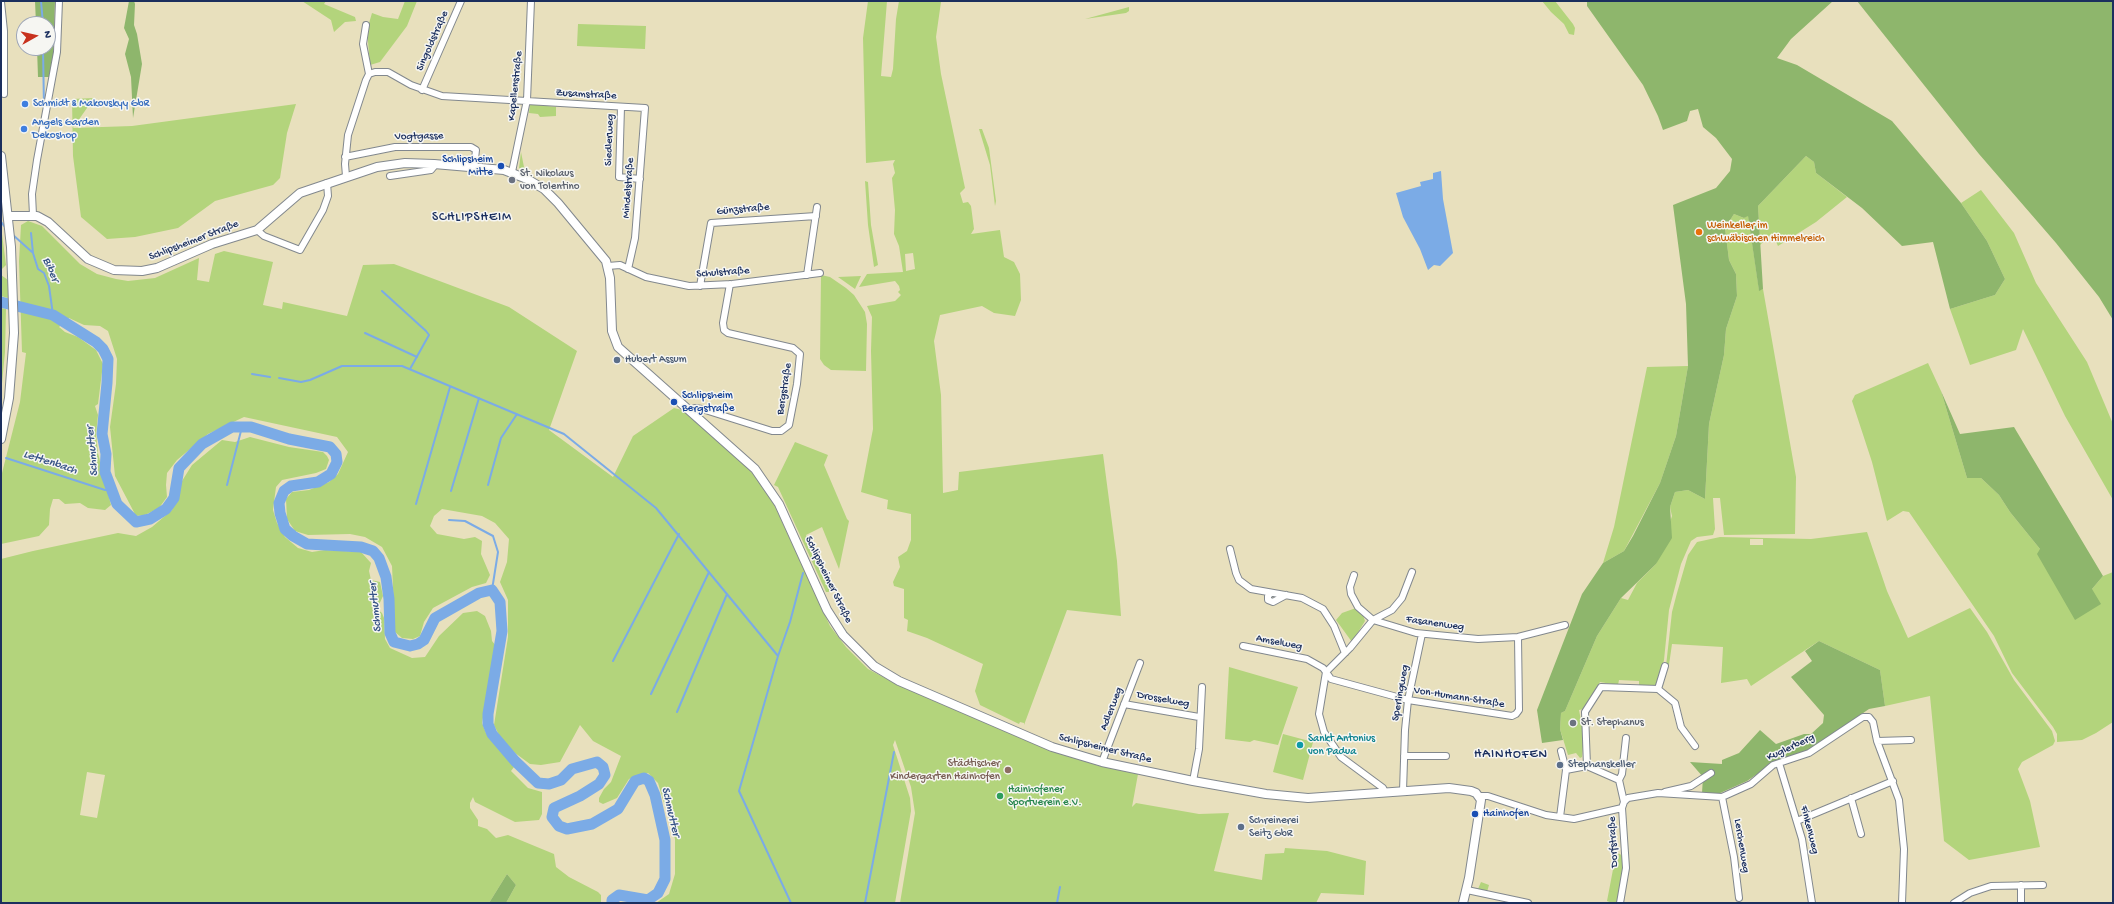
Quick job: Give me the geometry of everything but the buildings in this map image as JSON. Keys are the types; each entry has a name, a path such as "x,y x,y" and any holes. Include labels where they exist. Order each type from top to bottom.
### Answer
{"street":[{"path":"8,218 33,215 32,194 37,160 57,52 59,1"},
{"name":"Singoldstraße","path":"422,90 461,1"},
{"name":"Kapellenstraße","path":"512,172 527,100 531,1"},
{"path":"1,2 4,94"},
{"path":"346,176 345,157 348,135 370,74 363,44 366,25"},
{"name":"Zusamstraße","path":"370,74 380,70 388,72 422,90 442,96 468,99 527,100 564,104 645,108"},
{"name":"Siedlerweg","path":"621,106 619,177 640,179"},
{"name":"Mindelstraße","path":"628,269 635,238 645,108"},
{"name":"Vogtgasse","path":"345,157 395,147 471,147 476,150 474,168"},
{"path":"1,156 8,218 14,317 13,360 9,398 1,439"},
{"name":"Schlipsheimer Straße","path":"33,215 48,222 88,259 103,267 123,272 157,268 212,244 257,230 292,198 346,176 393,164 436,164 512,172 531,181 552,196 603,256 608,266 612,331 618,347 749,462 770,489 779,504 827,610 842,635 874,666 899,681 1052,747 1102,762 1193,781 1266,794 1308,798 1340,797 1385,792 1462,789 1471,791 1479,796"},
{"path":"390,176 431,170 436,164"},
{"path":"257,230 264,236 300,250 323,210 328,196 327,183"},
{"path":"807,275 817,206"},
{"name":"Günzstraße","path":"700,286 711,223 816,216"},
{"name":"Schulstraße","path":"608,266 616,264 646,277 700,286 730,284 820,273"},
{"name":"Bergstraße","path":"689,410 695,408 702,409 772,430 781,431 789,425 797,384 800,354 794,348 728,333 724,330 723,323 730,284"},
{"path":"1230,549 1232,561 1239,580 1251,589 1302,598 1323,609 1334,626 1345,653"},
{"path":"1385,792 1383,788 1342,757 1324,732 1320,714 1326,672 1345,653 1373,620 1392,610 1402,598 1412,572"},
{"path":"1354,575 1350,587 1351,594 1358,607 1373,620"},
{"name":"Fasanenweg","path":"1373,620 1393,627 1422,634 1478,639 1518,637 1565,625"},
{"name":"Sperlingweg","path":"1403,791 1405,730 1408,700 1422,634"},
{"name":"Von-Humann-Straße","path":"1326,672 1331,679 1408,700 1506,716 1516,714 1519,710 1518,637"},
{"name":"Amselweg","path":"1244,646 1307,659 1326,672"},
{"name":"Adlerweg","path":"1102,762 1140,663"},
{"path":"1658,689 1665,666"},
{"name":"Drosselweg","path":"1193,781 1199,749 1199,717 1202,687"},
{"path":"1587,766 1585,712 1601,687 1658,689 1675,703 1681,727 1694,746"},
{"name":"Drosselweg","path":"1124,704 1199,717"},
{"name":"Kuglerberg","path":"1623,805 1628,798 1658,793 1722,797 1750,784 1773,765 1808,753 1863,717 1869,717 1874,722 1877,741 1899,800 1904,859 1902,903"},
{"path":"1623,805 1619,780 1622,774 1626,738"},
{"path":"1877,741 1911,740"},
{"path":"1560,817 1566,770 1561,751"},
{"path":"1404,756 1446,756"},
{"name":"Finkenweg","path":"1779,763 1797,821 1805,856 1812,903"},
{"path":"1566,770 1587,766 1619,780"},
{"path":"1658,793 1691,786 1711,773"},
{"path":"1797,821 1893,781"},
{"path":"1463,903 1479,815 1479,796"},
{"name":"Dorfstraße","path":"1479,796 1488,796 1528,810 1574,819 1623,805 1626,868 1620,903"},
{"name":"Lerchenweg","path":"1722,797 1734,857 1739,898"},
{"path":"1851,798 1861,834"},
{"path":"2021,885 2021,903"},
{"path":"1954,903 1970,893 1991,886 2043,885"},
{"path":"1466,890 1528,903"}],"green space":[{"path":"35,1 55,1 54,16 36,16"},
{"path":"129,1 134,1 135,4 134,25 142,64 133,118 131,77 125,54 129,39 124,28"},
{"path":"302,1 326,1 324,4 355,17 356,21 345,22 334,32 331,20"},
{"path":"405,1 417,1 407,26 380,62 370,65 367,30 372,13 383,17 398,19"},
{"path":"868,1 887,1 881,76 891,77 899,1 941,2 936,37 941,74 965,188 960,193 963,203 968,202 971,206 974,229 971,234 1000,230 1004,257 1014,262 1020,274 1021,300 1015,316 994,313 982,306 940,315 934,341 941,395 943,493 958,490 959,472 1103,454 1117,561 1121,616 1067,610 1024,725 1024,723 1020,722 1019,724 980,705 975,691 983,664 927,638 907,631 908,620 904,618 904,589 894,586 893,582 900,567 898,557 907,551 911,540 911,514 887,509 888,500 861,492 873,429 871,351 872,317 867,306 895,301 901,295 898,292 900,290 899,286 895,281 859,287 867,274 903,272 899,246 894,234 895,210 892,178 895,173 893,164 895,160 866,163 863,38","holes":["913,253 915,269 906,271 905,254"]},
{"path":"1542,1 1555,1 1573,24 1575,28 1574,35 1569,34 1564,24"},
{"path":"1587,1 1833,1 1791,39 1777,58 1797,65 1892,121 1961,203 1987,241 2005,279 1995,295 1950,309 1933,242 1902,246 1862,208 1816,173 1814,162 1806,156 1758,206 1763,289 1759,291 1748,216 1744,218 1734,214 1725,228 1729,260 1736,274 1737,296 1726,329 1724,355 1709,424 1705,499 1688,490 1675,492 1670,507 1672,538 1656,564 1621,598 1597,636 1565,711 1561,713 1560,729 1563,740 1542,743 1537,710 1582,594 1603,563 1624,551 1633,536 1660,483 1676,436 1688,366 1686,304 1673,205 1716,188 1730,171 1732,159 1716,138 1703,127 1698,109 1690,111 1687,121 1663,130 1643,85 1587,6"},
{"path":"1857,1 2113,1 2113,320 2099,297 2056,243 1979,154"},
{"path":"1129,7 1129,11 1126,13 1085,19"},
{"path":"578,24 646,26 645,49 577,46"},
{"path":"37,56 53,56 49,77 38,77"},
{"path":"94,98 73,128 132,126 296,104 287,133 280,178 273,185 215,201 178,228 135,237 107,239 81,217 73,156 72,99"},
{"path":"530,104 556,107 556,116 540,117 538,114 529,113"},
{"path":"979,129 982,129 989,148 996,201 995,206 990,165"},
{"path":"521,152 524,167 530,175 519,168"},
{"path":"1806,156 1814,162 1816,173 1847,197 1816,222 1778,246 1772,233 1760,245 1758,206"},
{"path":"865,181 868,182 871,225 878,265 874,267 868,225"},
{"path":"1981,190 2014,233 2036,283 2087,362 2113,424 2113,500 2065,416 2023,329 2016,350 1970,365 1950,309 1995,295 2005,279 1987,241 1961,203"},
{"path":"1734,214 1744,218 1748,215 1759,290 1763,289 1796,477 1795,534 1724,535 1720,498 1713,498 1715,529 1713,535 1697,537 1691,541 1681,564 1669,610 1664,660 1659,682 1655,685 1639,686 1639,681 1619,680 1618,685 1600,682 1584,709 1579,710 1584,736 1582,757 1580,758 1576,753 1568,755 1560,729 1561,713 1565,711 1597,636 1621,598 1628,600 1637,583 1656,564 1672,516 1670,507 1675,492 1688,490 1705,499 1709,424 1724,355 1726,329 1737,296 1736,274 1729,260 1725,228"},
{"path":"28,221 42,226 80,264 97,274 116,279 128,281 155,278 199,258 197,280 209,282 215,254 224,251 273,262 263,305 282,309 283,302 347,316 363,265 394,264 509,307 577,351 549,430 613,477 633,436 674,408 682,410 749,469 762,485 773,502 830,626 846,647 868,669 898,685 1016,734 1095,763 1096,765 1138,774 1132,807 1136,803 1199,814 1229,813 1214,871 1262,880 1265,854 1284,853 1285,848 1327,851 1366,861 1364,895 1321,893 1316,903 900,903 915,813 911,787 895,740 893,745 910,798 911,811 895,903 656,903 669,894 675,874 675,839 658,783 648,773 629,779 617,798 603,804 599,802 599,798 604,789 611,782 621,756 593,741 580,725 560,762 541,765 530,764 515,753 501,739 494,725 508,637 508,600 500,582 507,562 509,539 495,523 482,516 442,509 434,516 430,526 437,534 464,539 475,537 482,541 481,554 490,575 486,583 472,587 433,608 424,622 420,636 413,639 402,638 395,632 392,566 382,547 365,537 350,534 308,535 295,531 287,519 286,499 292,492 309,490 329,482 338,474 348,452 337,437 244,417 208,434 177,460 167,473 167,497 159,508 145,515 136,516 115,476 110,427 116,384 117,359 108,331 100,326 84,325 69,318 59,327 65,332 78,337 96,350 103,364 98,404 95,406 98,415 96,434 98,453 111,505 105,510 88,508 80,503 65,504 59,499 53,499 50,509 49,525 39,536 1,544 1,477 20,402 26,353 22,352 19,261 21,225"},
{"path":"1,226 6,265 2,269 1,269"},
{"path":"1,275 8,280 8,298 1,296"},
{"path":"821,275 830,277 846,288 854,295 865,312 867,324 866,371 831,370 824,365 820,359"},
{"path":"861,276 855,289 838,277"},
{"path":"1,308 6,309 5,352 1,394"},
{"path":"1928,363 1941,391 1967,478 1981,478 1999,495 2010,512 2040,549 2092,589 2103,576 2113,572 2113,722 2082,740 2057,742 2057,734 2053,727 2012,673 1994,636 1909,512 1903,511 1887,521 1872,462 1852,401 1855,395"},
{"path":"1688,366 1676,436 1660,483 1624,551 1603,563 1614,527 1647,367"},
{"path":"1941,391 1960,434 2014,427 2103,576 2092,589 2101,604 2075,620 2037,554 2040,549 2010,512 1999,495 1981,478 1967,478"},
{"path":"250,437 289,447 323,452 327,456 329,460 326,469 316,473 282,480 276,487 273,510 277,523 285,537 298,548 312,552 325,550 361,552 371,563 369,571 371,580 380,582 383,596 377,609 382,613 384,618 385,639 390,648 412,658 425,657 439,636 463,613 477,611 485,616 491,631 492,641 496,646 482,723 486,733 514,767 511,771 528,788 542,792 542,814 539,820 515,822 475,802 473,797 470,803 470,808 478,820 478,826 487,829 496,838 508,835 554,854 556,867 569,877 598,892 601,895 601,903 506,903 516,885 507,874 489,903 1,903 1,559 118,533 136,536 152,527 172,510 182,481 192,465 222,440 235,442","holes":["87,772 105,775 97,818 80,815"]},
{"path":"795,442 828,455 824,465 849,521 839,569 822,527 806,535 831,591 828,592 826,592 778,487 774,485"},
{"path":"1867,532 1887,591 1908,638 1970,608 1987,632 2014,680 2052,731 2055,741 2053,745 2022,762 2018,769 2030,801 2040,847 1969,860 1944,841 1930,696 1885,706 1880,670 1819,641 1751,686 1747,679 1721,683 1723,647 1672,644 1669,665 1666,666 1672,612 1688,555 1697,542 1720,537 1811,539","holes":["1750,539 1763,539 1763,545 1750,545"]},
{"path":"1356,608 1363,615 1365,621 1352,642 1336,620 1342,613"},
{"path":"1819,641 1880,670 1885,706 1869,709 1807,751 1776,761 1747,781 1718,794 1702,793 1703,777 1690,762 1722,764 1722,760 1739,753 1760,730 1776,744 1804,734 1811,734 1823,723 1824,715 1791,677 1812,661 1805,651"},
{"path":"1229,667 1298,687 1278,745 1254,740 1250,742 1225,739"},
{"path":"1283,734 1313,742 1303,780 1273,772"},
{"path":"1616,853 1623,857 1624,871 1618,903 1612,903 1607,901 1615,859 1618,859 1619,855"},
{"path":"507,874 516,885 506,903 489,903"},
{"path":"1481,882 1489,885 1487,892 1478,889"}],"water":[{"path":"1441,171 1443,199 1453,253 1440,266 1434,265 1428,270 1420,249 1403,217 1396,193 1421,186 1420,182 1433,179 1433,173"}],"waterway":[{"name":"Biber","path":"41,1 42,16"},
{"name":"Biber","path":"43,56 44,108"},
{"path":"1,222 6,228"},
{"name":"Biber","path":"31,233 33,253 38,269 44,273 49,286 53,315"},
{"path":"13,235 32,252"},
{"path":"382,291 429,335 410,369"},
{"name":"Schmutter","path":"1,302 53,315 96,342 103,349 108,359 102,434 106,454 105,472 117,504 136,522 150,519 166,509 174,498 179,468 202,444 232,427 251,427 289,439 330,447 336,454 337,462 331,474 318,482 291,486 284,491 279,503 280,513 285,529 293,536 307,544 361,547 373,551 379,558 386,577 389,599 390,633 394,642 410,646 418,644 424,640 435,618 479,593 492,590 500,602 502,631 488,714 488,724 492,734 515,761 538,783 549,784 561,780 572,769 597,762 603,767 605,775 599,784 580,796 554,808 552,817 559,826 567,829 592,824 618,809 635,781 644,778 649,781 655,795 665,840 665,879 658,893 648,900 619,895 612,900 612,903"},
{"path":"365,333 417,357"},
{"path":"279,378 301,382 310,380 342,366 402,366 564,434 656,508 778,656 739,791 791,903"},
{"path":"252,374 270,377"},
{"path":"416,504 450,387"},
{"path":"451,491 479,398"},
{"path":"488,485 501,438 517,414"},
{"path":"227,485 242,427"},
{"name":"Lettenbach","path":"6,458 105,490 111,489"},
{"path":"449,520 465,521 493,536 498,552 492,590"},
{"path":"613,661 679,534"},
{"path":"651,694 709,572"},
{"path":"778,656 790,622 803,573"},
{"path":"677,712 727,594"},
{"path":"865,903 894,752"},
{"path":"1057,903 1060,887"}],"place":[{"name":"Schmidt & Makovskyy GbR","path":"25,104"},
{"name":"Angels Garden Dekoshop","path":"24,129"},
{"name":"Schlipsheim Mitte","path":"501,166"},
{"name":"St. Nikolaus von Tolentino","path":"512,180"},
{"name":"Weinkeller im schwäbischen Himmelreich","path":"1699,232"},
{"name":"Hubert Assum","path":"617,360"},
{"name":"Schlipsheim Bergstraße","path":"674,402"},
{"name":"St. Stephanus","path":"1573,723"},
{"name":"Sankt Antonius von Padua","path":"1300,745"},
{"name":"Stephanskeller","path":"1560,765"},
{"name":"Städtischer Kindergarten Hainhofen","path":"1008,770"},
{"name":"Hainhofener Sportverein e.V.","path":"1000,796"},
{"name":"Hainhofen","path":"1475,814"},
{"name":"Schreinerei Seitz GbR","path":"1241,827"}],"district":[{"name":"SCHLIPSHEIM","path":"472,218"},
{"name":"HAINHOFEN","path":"1511,755"}]}
